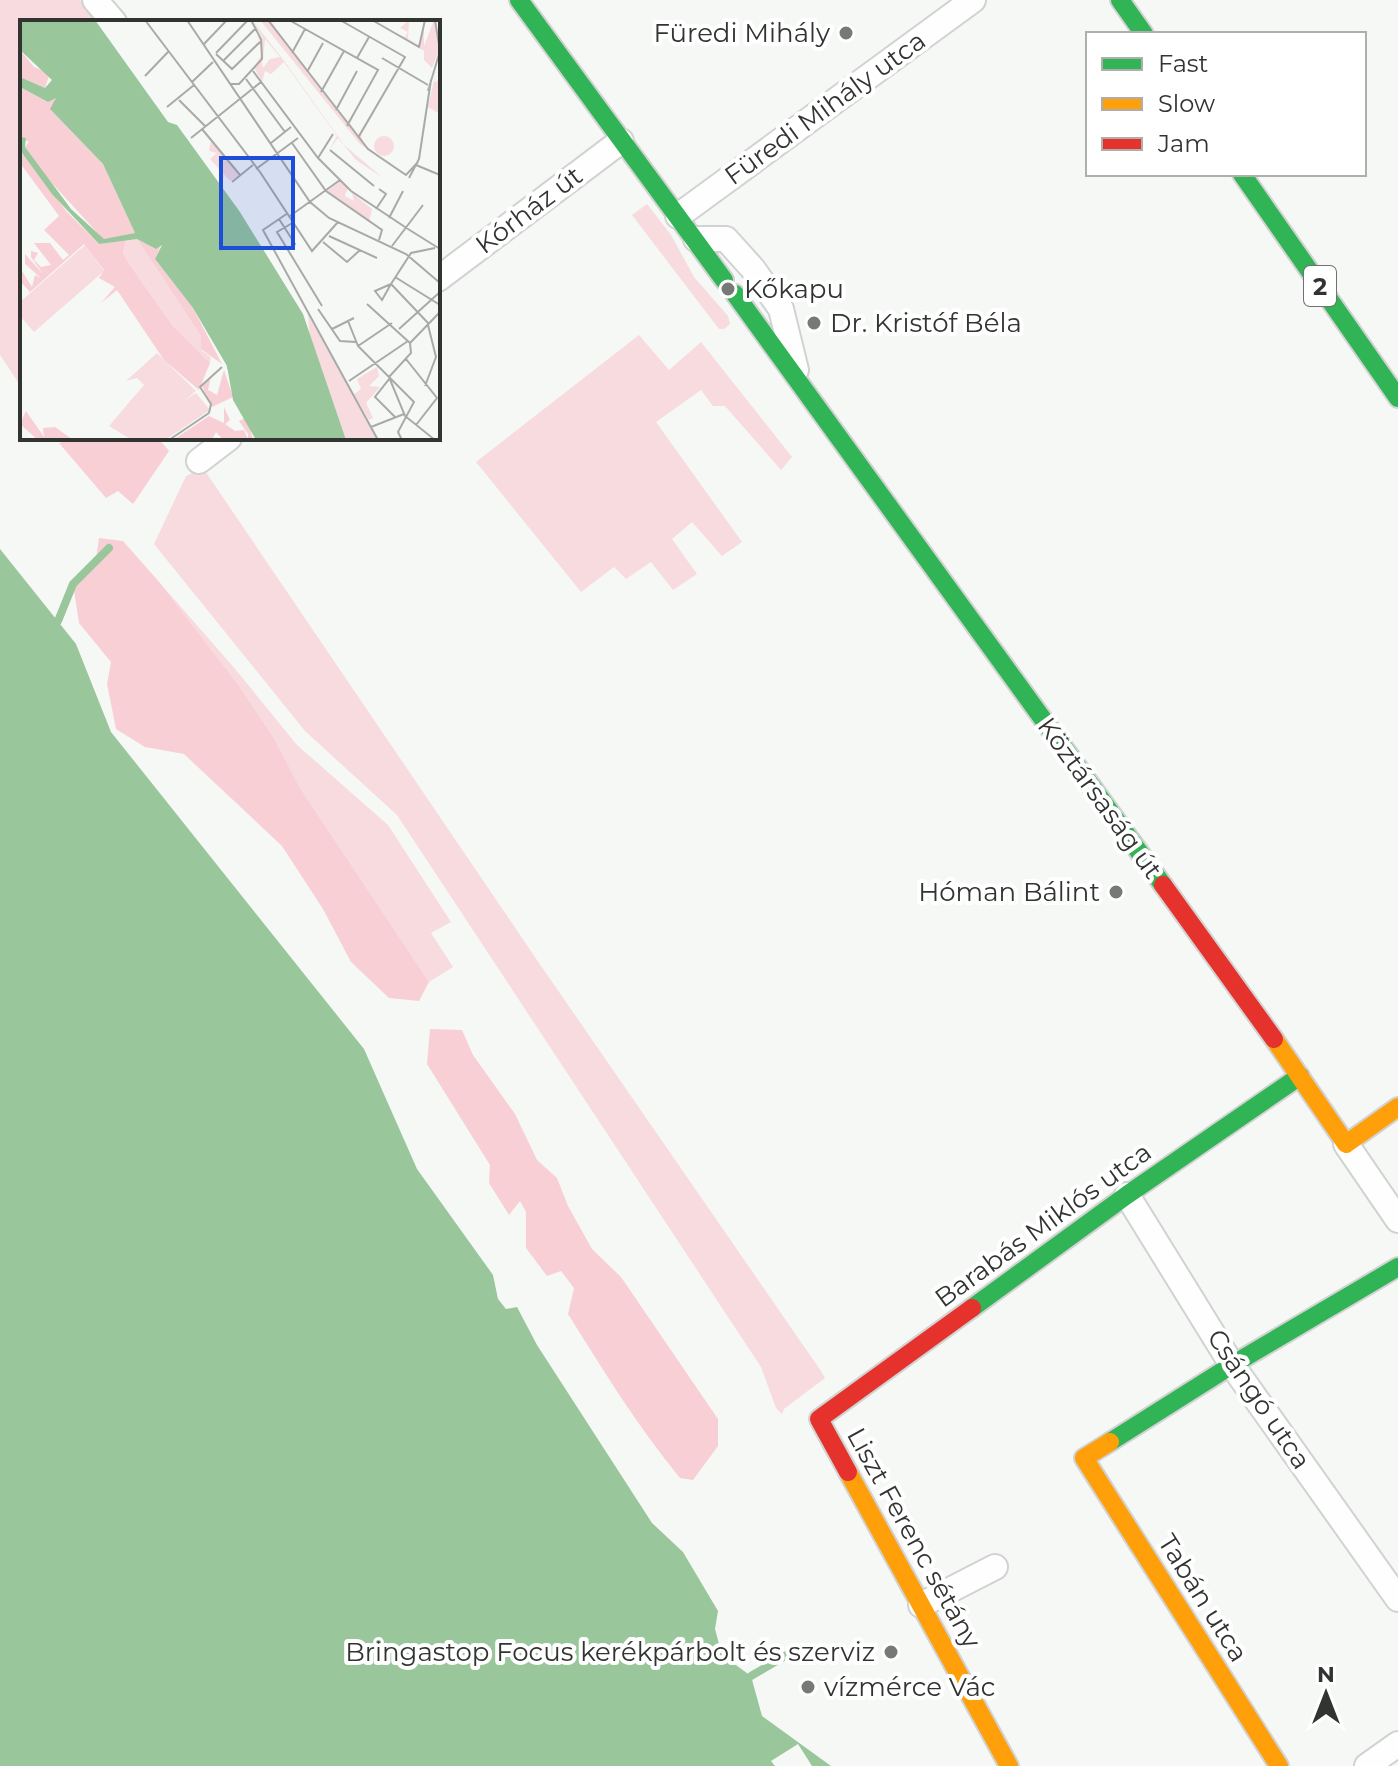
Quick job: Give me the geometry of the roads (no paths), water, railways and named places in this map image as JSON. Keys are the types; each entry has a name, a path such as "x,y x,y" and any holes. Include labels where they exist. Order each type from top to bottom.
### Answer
{"street":[{"path":"95,0 112,20"},
{"name":"Köztársaság út","path":"519,0 696,239 1300,1076 1398,1220"},
{"name":"Füredi Mihály utca","path":"678,216 973,0"},
{"path":"1120,0 1143,32"},
{"name":"Kórház út","path":"440,277 621,141"},
{"name":"2","path":"1243,176 1398,398"},
{"name":"Köztársaság út","path":"696,239 726,239 753,269 781,309 798,380"},
{"path":"199,461 226,440"},
{"name":"Barabás Miklós utca","path":"819,1419 1127,1195 1300,1076"},
{"path":"1346,1144 1398,1107"},
{"name":"Csángó utca","path":"1127,1195 1232,1365 1398,1599"},
{"path":"1232,1365 1398,1267"},
{"name":"Tabán utca","path":"1232,1365 1084,1458 1279,1766"},
{"name":"Liszt Ferenc sétány","path":"819,1419 1009,1766"},
{"path":"921,1605 995,1567"},
{"path":"1367,1766 1398,1744"}],"waterway":[{"path":"58,621 73,584 109,548"},
{"path":"751,1676 790,1653"}],"place":[{"name":"Füredi Mihály","path":"846,33"},
{"name":"Kőkapu","path":"728,289"},
{"name":"Dr. Kristóf Béla","path":"814,323"},
{"name":"Hóman Bálint","path":"1116,892"},
{"name":"Bringastop Focus kerékpárbolt és szerviz","path":"891,1652"},
{"name":"vízmérce Vác","path":"808,1687"}]}
